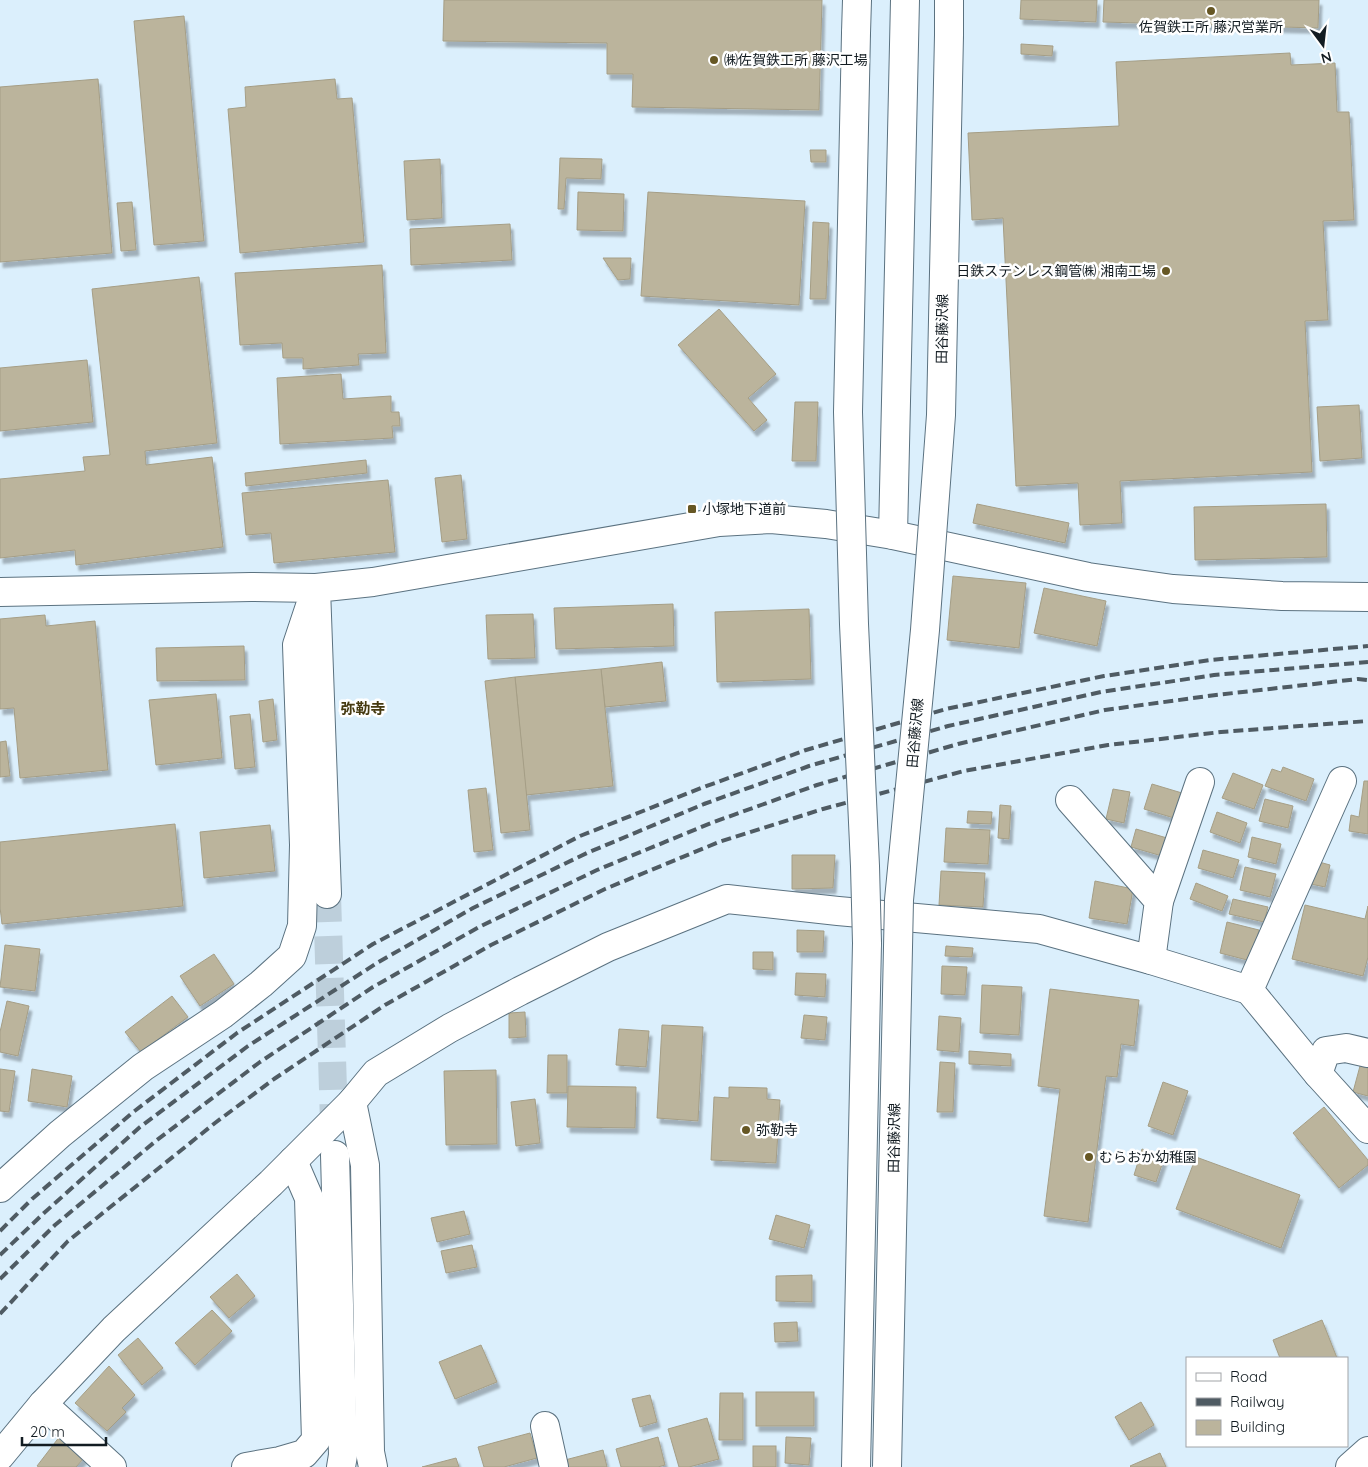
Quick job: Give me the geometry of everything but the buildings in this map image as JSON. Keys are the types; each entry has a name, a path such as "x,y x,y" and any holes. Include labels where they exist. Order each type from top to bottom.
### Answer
{"street":[{"path":"856,1467 867,943 854,624 848,412 857,0"},
{"path":"893,535 905,0"},
{"name":"田谷藤沢線","path":"887,1467 899,900 925,630 941,415 950,0"},
{"path":"0,592 251,587 316,588 373,582 719,522 771,519 826,524 893,535 1088,577 1173,590 1282,596 1368,597"},
{"path":"316,588 327,894"},
{"path":"0,1188 60,1134 143,1067 223,1014 292,956 302,926 304,845 297,645 316,588"},
{"path":"1249,990 1342,781"},
{"path":"1151,960 1159,901 1200,782"},
{"path":"1070,800 1159,901"},
{"path":"0,1456 43,1404 114,1329 293,1161 352,1102 376,1073 459,1024 608,947 727,899 1040,929 1249,990 1318,1074 1368,1129"},
{"path":"1318,1074 1326,1051 1346,1048 1368,1053"},
{"path":"352,1102 365,1165 370,1452 373,1467"},
{"path":"335,1155 343,1455 341,1467"},
{"path":"246,1467 280,1461 304,1454 316,1440 309,1198 293,1161"},
{"path":"43,1404 112,1467"},
{"path":"545,1426 554,1467"},
{"path":"1350,1467 1368,1451"}],"tunnel":[{"path":"327,894 335,1155"}],"railway":[{"path":"0,1231 32,1199 132,1113 237,1033 373,944 580,836 701,788 806,750 946,709 1104,676 1210,660 1368,646"},
{"path":"0,1255 140,1127 248,1046 377,963 473,908 587,853 704,804 809,766 948,726 1101,692 1214,675 1368,662"},
{"path":"0,1279 55,1225 157,1140 260,1062 373,987 479,927 597,870 711,823 817,785 958,744 1105,710 1216,695 1358,679 1368,680"},
{"path":"0,1314 68,1241 215,1123 274,1079 385,1005 491,945 605,889 719,842 823,809 964,771 1108,745 1221,732 1368,721"}],"place":[{"name":"佐賀鉄工所 藤沢営業所","path":"1211,11"},
{"name":"㈱佐賀鉄工所 藤沢工場","path":"714,60"},
{"name":"日鉄ステンレス鋼管㈱ 湘南工場","path":"1166,271"},
{"name":"小塚地下道前","path":"692,509"},
{"name":"弥勒寺","path":"746,1130"},
{"name":"むらおか幼稚園","path":"1089,1157"}],"district":[{"name":"弥勒寺","path":"363,708"}]}
